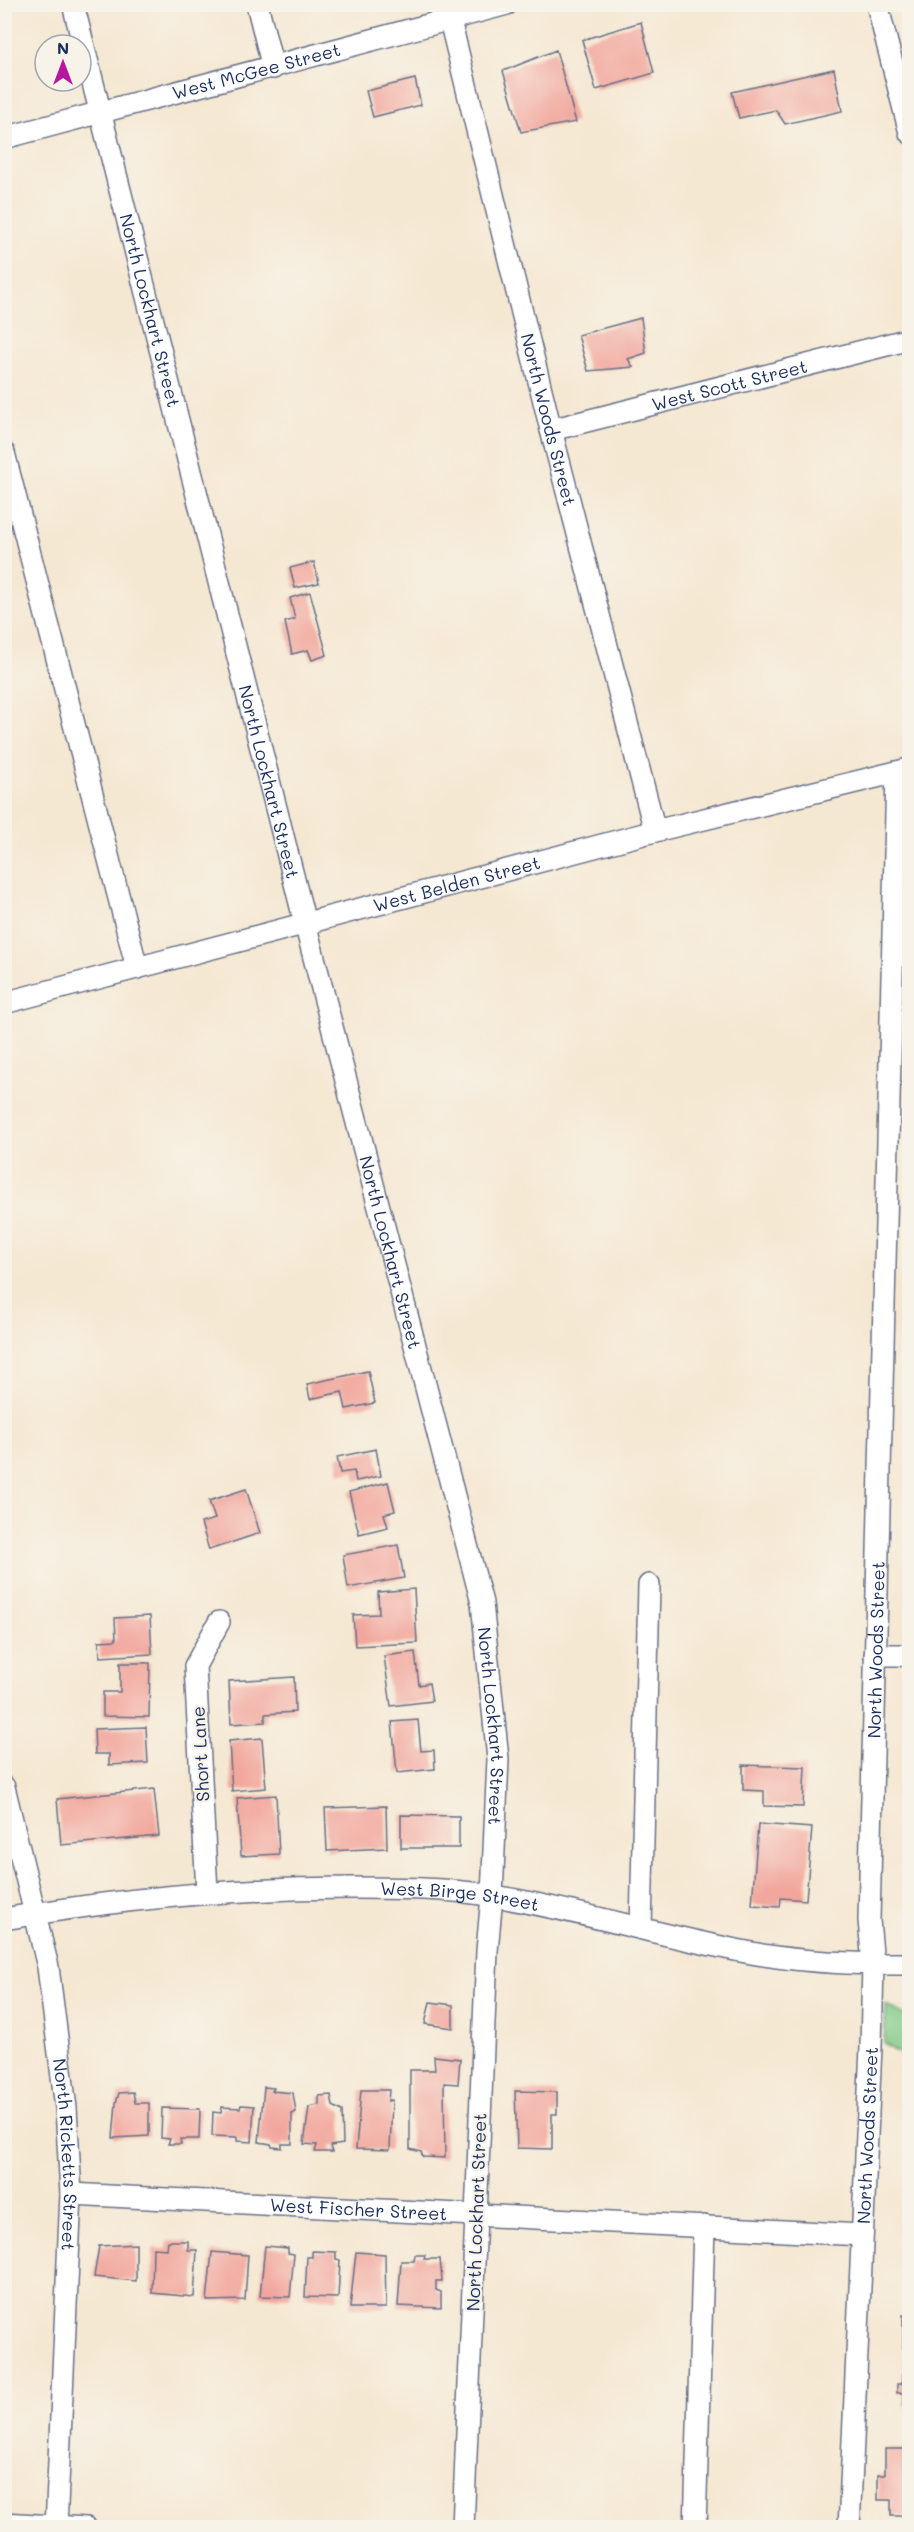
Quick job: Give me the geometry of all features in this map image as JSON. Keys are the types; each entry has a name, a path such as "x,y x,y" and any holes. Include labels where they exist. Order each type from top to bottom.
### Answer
{"street":[{"name":"North Lockhart Street","path":"72,4 305,923 482,1603 498,1759 492,1896 487,1951 463,2528"},
{"path":"257,4 273,68"},
{"name":"West McGee Street","path":"4,138 273,68 448,12 507,4"},
{"path":"877,4 903,77 909,133"},
{"name":"North Woods Street","path":"448,12 551,430 655,831"},
{"name":"West Scott Street","path":"551,430 909,339"},
{"path":"4,453 137,968"},
{"name":"North Woods Street","path":"849,2528 873,1964 869,1920 875,1655 903,771"},
{"name":"West Belden Street","path":"4,1003 655,831 903,771"},
{"path":"640,1928 649,1585"},
{"name":"Short Lane","path":"207,1892 195,1666 219,1622"},
{"path":"875,1655 909,1655"},
{"name":"North Ricketts Street","path":"4,1788 48,1967 66,2108 71,2194 56,2527"},
{"name":"West Birge Street","path":"4,1919 207,1892 304,1888 404,1888 492,1896 764,1955 909,1965"},
{"name":"West Fischer Street","path":"71,2194 862,2235"},
{"path":"695,2528 704,2226"},
{"path":"4,2523 86,2528"}],"green space":[{"path":"886,2005 909,2017 909,2060 884,2044"}],"building":[{"path":"641,22 654,73 596,90 582,40"},
{"path":"556,50 576,122 521,132 503,71"},
{"path":"834,69 842,111 785,124 776,110 739,118 732,92"},
{"path":"415,79 421,105 373,117 366,91"},
{"path":"641,318 646,353 628,359 633,367 588,371 578,335"},
{"path":"314,562 319,583 295,588 290,568"},
{"path":"310,592 327,655 312,660 308,650 292,654 285,622 295,619 290,598"},
{"path":"368,1371 375,1403 346,1409 342,1392 310,1399 307,1384"},
{"path":"376,1449 381,1476 356,1481 354,1471 340,1473 337,1457"},
{"path":"388,1482 395,1511 384,1514 388,1527 359,1534 349,1492"},
{"path":"246,1489 260,1533 209,1550 201,1523 215,1519 209,1501"},
{"path":"398,1545 404,1578 348,1588 343,1555"},
{"path":"414,1589 417,1643 355,1646 353,1615 379,1614 378,1592"},
{"path":"150,1616 152,1654 100,1657 99,1641 116,1640 115,1618"},
{"path":"415,1652 419,1685 429,1683 432,1701 391,1706 384,1656"},
{"path":"120,1663 150,1663 149,1717 103,1716 103,1692 120,1692"},
{"path":"294,1677 295,1712 265,1714 265,1722 231,1724 229,1681"},
{"path":"418,1720 421,1751 434,1750 435,1769 397,1773 392,1722"},
{"path":"146,1727 148,1763 109,1765 109,1754 95,1754 94,1729"},
{"path":"262,1738 266,1788 232,1791 229,1741"},
{"path":"743,1765 805,1767 803,1807 764,1806 764,1791 743,1790"},
{"path":"154,1789 159,1836 61,1845 57,1799"},
{"path":"276,1795 279,1854 241,1856 237,1798"},
{"path":"386,1806 387,1848 327,1851 325,1808"},
{"path":"401,1815 459,1816 459,1848 401,1848"},
{"path":"758,1824 812,1828 806,1900 781,1898 780,1907 752,1905"},
{"path":"430,2002 453,2005 453,2028 425,2024"},
{"path":"434,2056 460,2059 458,2084 444,2083 445,2158 423,2157 421,2152 410,2149 410,2070 435,2070"},
{"path":"264,2087 274,2088 272,2091 293,2093 296,2112 292,2114 292,2144 282,2144 282,2148 259,2142"},
{"path":"361,2090 389,2090 388,2101 392,2100 390,2150 356,2149"},
{"path":"515,2091 557,2092 557,2114 552,2114 552,2149 517,2148"},
{"path":"133,2092 135,2103 149,2103 149,2136 113,2138 119,2093"},
{"path":"331,2095 333,2106 342,2111 343,2144 330,2146 332,2152 315,2152 317,2145 304,2144 309,2107 319,2105 319,2096"},
{"path":"241,2105 254,2106 252,2142 237,2141 237,2137 212,2136 213,2112 221,2113 222,2107 240,2108"},
{"path":"162,2108 200,2109 199,2139 180,2139 181,2144 168,2144 170,2139 161,2138"},
{"path":"168,2241 188,2241 188,2250 197,2250 194,2297 152,2293 153,2248 167,2249"},
{"path":"136,2244 136,2281 94,2277 99,2246"},
{"path":"265,2246 288,2248 288,2253 294,2254 290,2297 260,2296"},
{"path":"312,2251 336,2252 336,2259 340,2260 338,2298 305,2297 307,2257 312,2257"},
{"path":"212,2252 248,2255 245,2300 207,2301"},
{"path":"356,2252 385,2254 386,2308 350,2308"},
{"path":"415,2255 425,2255 424,2259 440,2259 442,2281 436,2281 436,2290 441,2292 441,2308 398,2306 401,2261 414,2261"},
{"path":"903,2315 910,2315 910,2365 906,2365 907,2349 903,2349"},
{"path":"902,2374 910,2374 910,2407 904,2407 904,2393 897,2393 897,2384 902,2384"},
{"path":"885,2449 910,2449 910,2516 891,2516 891,2500 878,2500 878,2475 885,2475"}]}
